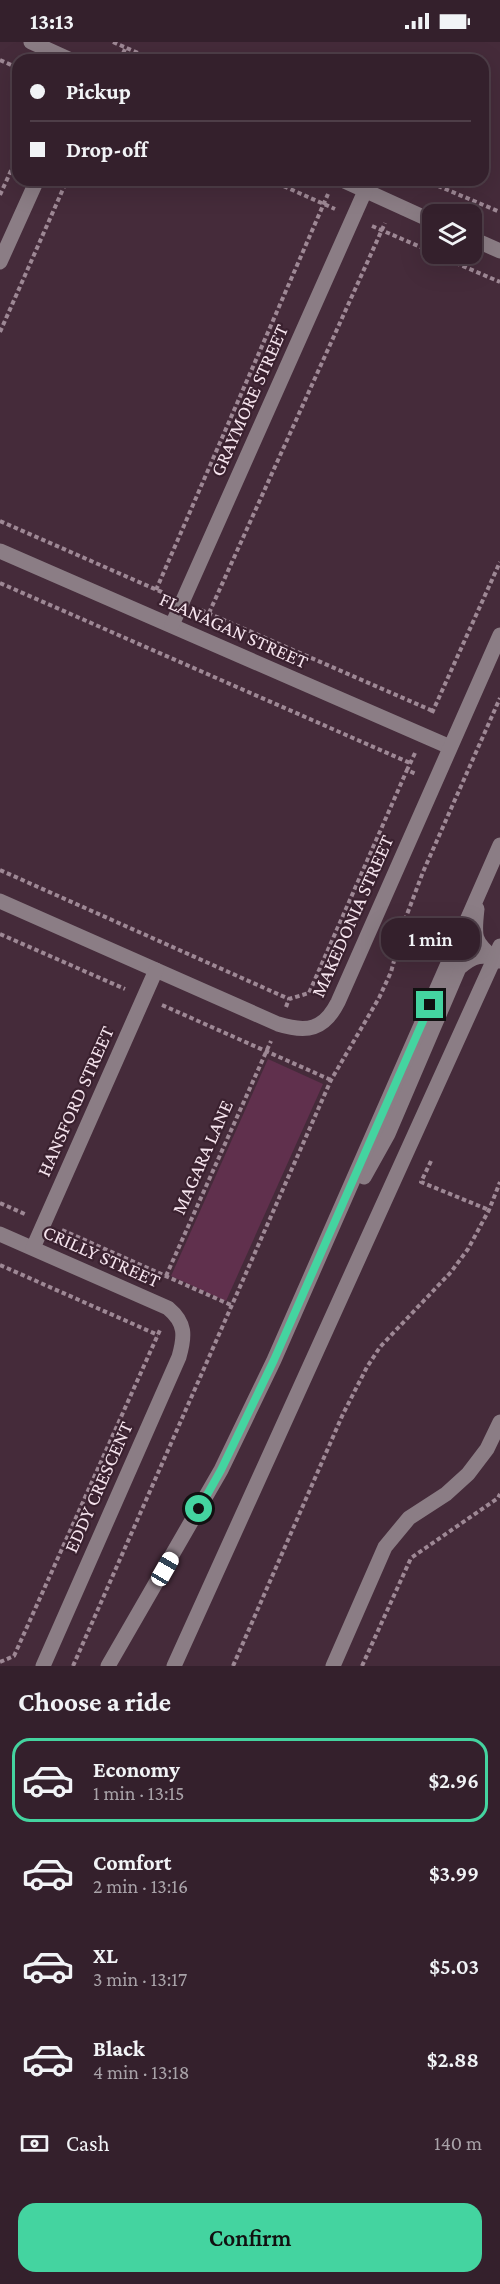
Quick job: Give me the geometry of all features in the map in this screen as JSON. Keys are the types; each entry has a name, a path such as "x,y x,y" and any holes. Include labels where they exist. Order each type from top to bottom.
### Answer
{"street":[{"path":"31,42 58,54"},
{"path":"0,262 34,186"},
{"path":"344,186 365,191 422,216"},
{"name":"GRAYMORE STREET","path":"172,626 365,191"},
{"path":"482,243 500,251"},
{"name":"FLANAGAN STREET","path":"0,551 450,747"},
{"name":"MAKEDONIA STREET","path":"0,901 278,1024 305,1029 325,1021 332,1013 500,635"},
{"path":"108,1666 221,1470 274,1360 500,845"},
{"path":"478,896 476,932 479,945 498,955"},
{"path":"325,1244 388,1134 459,968 471,957 498,955"},
{"path":"174,1666 498,955"},
{"name":"HANSFORD STREET","path":"33,1248 156,970"},
{"name":"CRILLY STREET","path":"0,1233 168,1308 182,1323"},
{"name":"EDDY CRESCENT","path":"43,1666 179,1357 183,1337 182,1323"},
{"path":"333,1666 388,1542 410,1518 463,1480 487,1449 500,1422"}],"path":[{"path":"113,42 141,54"},
{"path":"123,54 126,47"},
{"path":"0,195 12,168"},
{"path":"0,332 64,186"},
{"path":"156,590 335,186"},
{"path":"438,186 500,212"},
{"path":"209,613 394,204"},
{"path":"458,264 500,282"},
{"path":"0,521 433,711"},
{"path":"0,870 289,999 309,993 500,562"},
{"path":"0,583 410,763"},
{"path":"73,1666 331,1080 391,972 416,890 500,698"},
{"path":"407,770 457,794"},
{"path":"0,934 331,1080"},
{"name":"MAGARA LANE","path":"166,1276 289,999"},
{"path":"431,1161 421,1182 489,1209"},
{"path":"233,1666 366,1367 380,1347 451,1272 468,1249 500,1182"},
{"path":"0,1203 231,1305"},
{"path":"0,1265 158,1335"},
{"path":"0,1662 14,1656 181,1282"},
{"path":"362,1666 411,1558 498,1498 500,1494"}],"shaded area":[{"path":"268,1059 323,1084 226,1301 171,1276"}],"route":[{"path":"199,1509 221,1470 274,1360 430,1005"}]}
